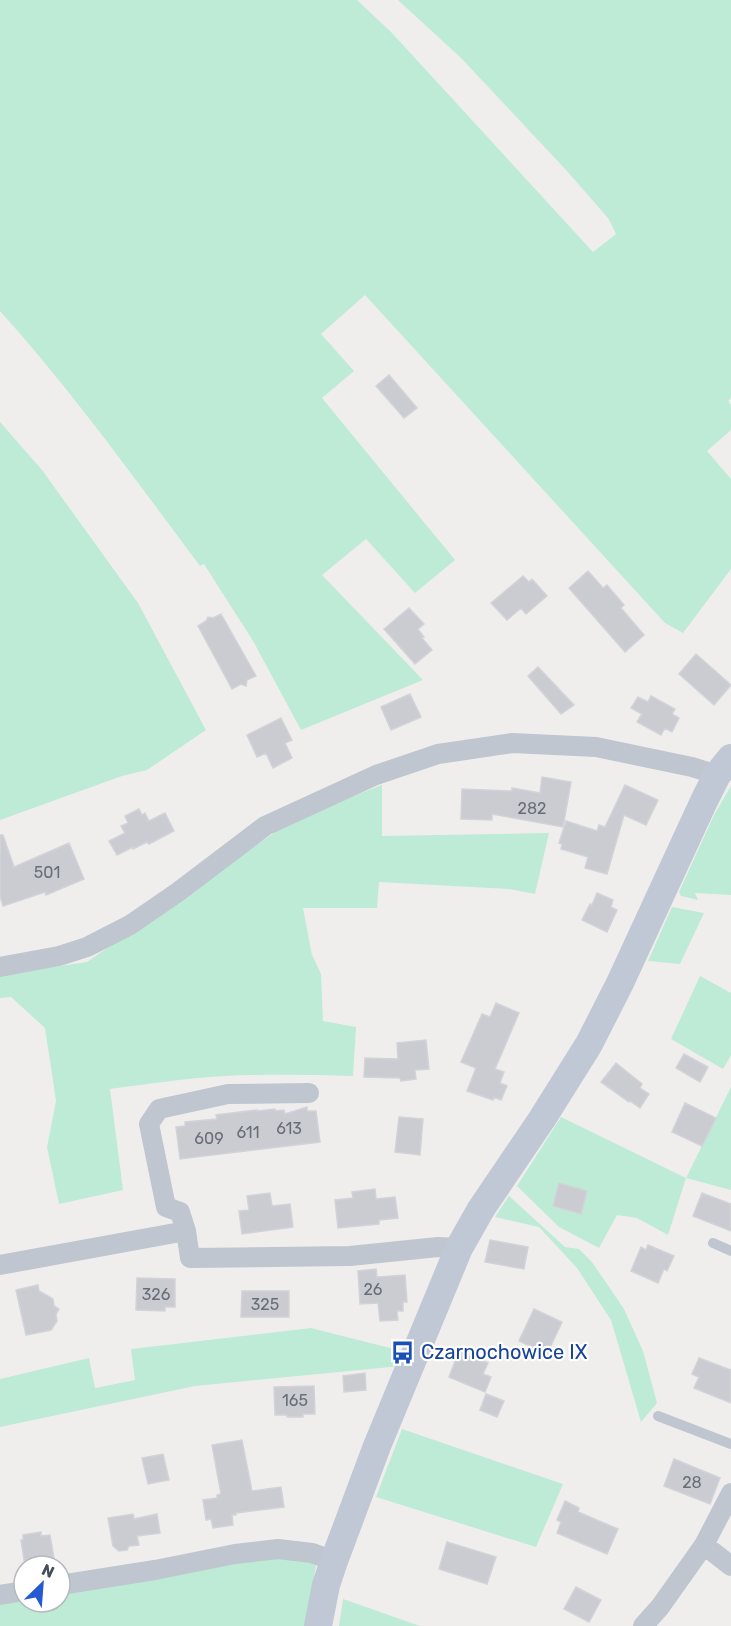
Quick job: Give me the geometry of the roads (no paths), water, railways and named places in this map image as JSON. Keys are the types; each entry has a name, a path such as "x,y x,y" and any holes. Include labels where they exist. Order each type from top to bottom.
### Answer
{"street":[{"path":"0,967 59,956 87,947 130,925 265,826 376,775 438,754 512,743 596,747 692,767 724,766"},
{"path":"318,1626 326,1585 334,1561 377,1446 459,1248 481,1209 589,1044 620,983 704,801 724,766"},
{"path":"309,1092 228,1094 159,1109 149,1124 166,1207 180,1212 186,1231 190,1258 350,1256 438,1247 459,1248"},
{"path":"0,1265 186,1231"},
{"path":"643,1626 660,1607 704,1545 731,1493"},
{"path":"704,1545 731,1566"},
{"path":"72,1583 235,1554 278,1549 312,1553 334,1561"}],"lane":[{"path":"713,1243 731,1251"},
{"path":"658,1416 731,1444"}],"place":[{"name":"Czarnochowice IX","path":"403,1352"}]}
